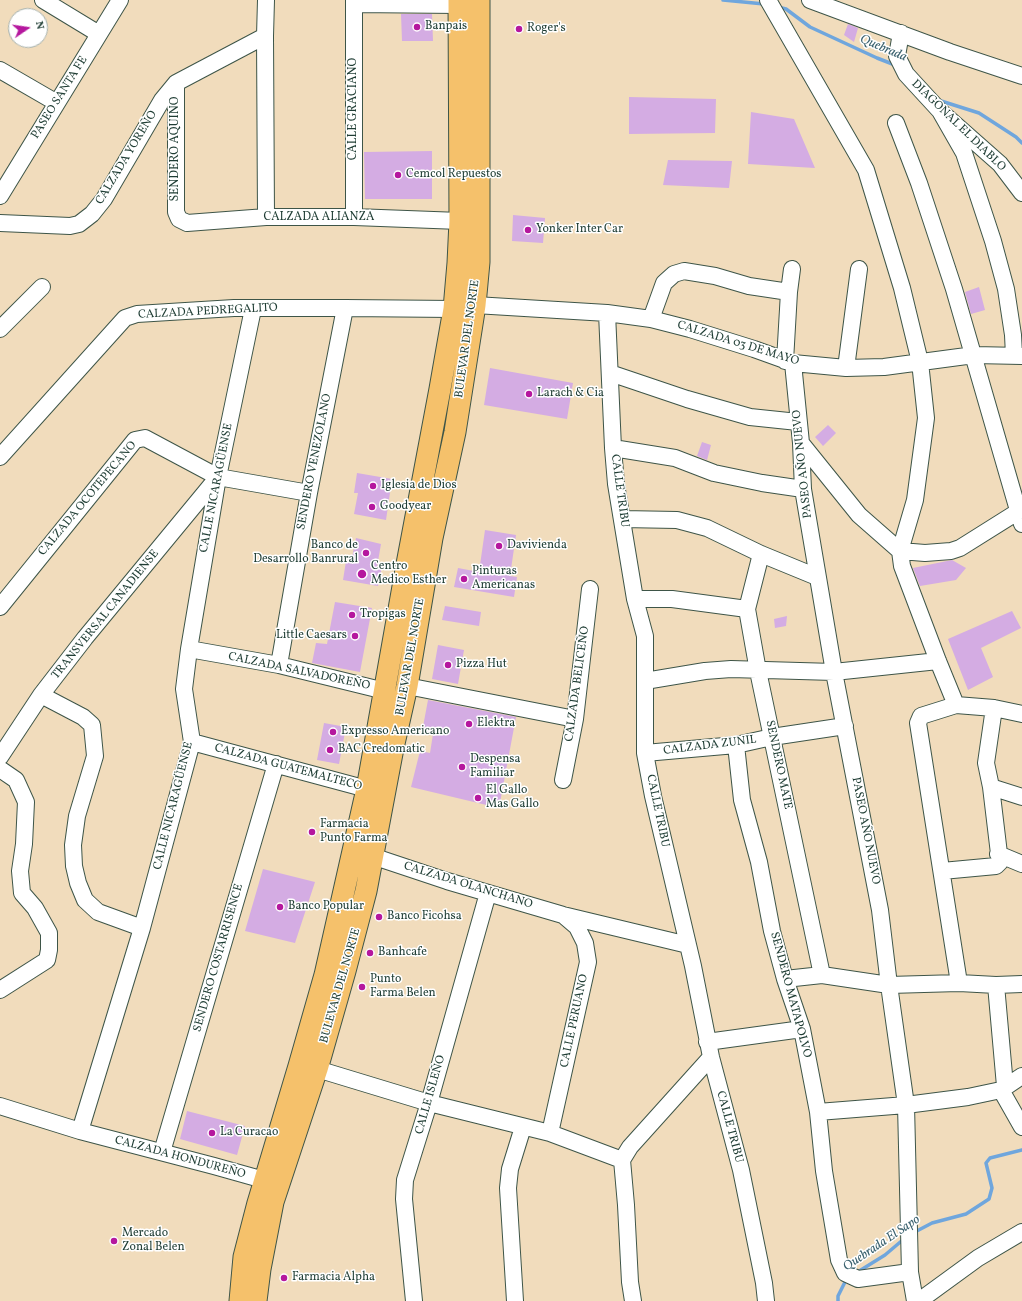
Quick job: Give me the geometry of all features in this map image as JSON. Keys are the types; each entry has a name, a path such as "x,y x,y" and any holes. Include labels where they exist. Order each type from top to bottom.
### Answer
{"main road":[{"name":"BULEVAR DEL NORTE","path":"256,1301 260,1269 272,1209 272,1181 269,1169 376,790 407,686 432,538 455,432 475,306 479,262 480,0"},
{"name":"BULEVAR DEL NORTE","path":"240,1301 244,1257 272,1181 317,1069 366,891 372,856 385,691 454,309 460,221 459,2"}],"street":[{"path":"43,0 100,34"},
{"name":"PASEO SANTA FE","path":"0,196 6,173 57,103 120,0"},
{"path":"266,0 266,217"},
{"path":"810,0 950,52 1022,76"},
{"path":"354,2 459,2"},
{"name":"CALLE GRACIANO","path":"354,2 354,217"},
{"path":"771,5 866,170 902,288 920,362 926,418 915,500 900,551 902,566 956,705"},
{"name":"DIAGONAL EL DIABLO","path":"900,33 897,56 906,74 940,111 1000,164 1022,193"},
{"name":"SENDERO AQUINO","path":"179,219 176,212 176,83 265,36"},
{"path":"0,70 57,103"},
{"name":"CALZADA YOREÑO","path":"0,223 70,226 79,224 92,214 104,199 162,100 176,83"},
{"path":"940,111 964,153 993,241 1006,289 1013,335 1018,356"},
{"path":"801,443 859,515 900,551 925,553 951,551 960,548 1021,515 974,355 937,237 896,123"},
{"name":"CALZADA ALIANZA","path":"179,219 187,223 266,217 354,217 460,221"},
{"name":"PASEO AÑO NUEVO","path":"792,269 789,292 789,362 801,443 803,489 834,672 880,910 906,1105 910,1272 915,1301"},
{"path":"846,368 859,269"},
{"path":"650,319 664,283 674,274 684,271 715,276 749,286 789,292"},
{"path":"0,329 42,287"},
{"name":"CALZADA 03 DE MAYO","path":"454,309 475,306 607,313 650,319 733,342 789,362 846,368 884,367 974,355 1018,356"},
{"name":"CALZADA PEDREGALITO","path":"0,457 125,318 137,314 234,308 454,309"},
{"name":"SENDERO VENEZOLANO","path":"279,665 309,493 345,308"},
{"name":"CALLE NICARAGÜENSE","path":"80,1131 142,928 192,742 184,689 189,649 218,477 253,309"},
{"name":"CALLE TRIBU","path":"607,313 616,484 635,599 645,636 645,753 653,796 688,945 709,1050 741,1170 764,1282 766,1301"},
{"path":"610,373 687,399 750,417 798,422"},
{"name":"CALZADA OCOTEPECANO","path":"0,607 135,440 145,438 218,477 309,493"},
{"path":"613,448 675,458 714,473 762,483 803,489"},
{"name":"TRANSVERSAL CANADIENSE","path":"0,757 41,695 218,477"},
{"path":"622,519 677,520 707,528 761,554 818,576"},
{"name":"SENDERO MATE","path":"761,554 747,609 758,671 822,975"},
{"name":"CALZADA BELICEÑO","path":"563,780 575,719 590,589"},
{"path":"635,599 672,599 747,609"},
{"name":"CALZADA SALVADOREÑO","path":"189,649 279,665 385,691"},
{"path":"645,681 705,670 834,672 938,661"},
{"path":"407,686 575,719"},
{"path":"41,695 84,718 92,725 95,756 77,816 73,846 74,866 85,900 98,912 142,928"},
{"path":"959,983 918,723 921,716 956,705 994,708 1022,714"},
{"path":"942,871 996,866 1000,862 991,787 986,763 994,708"},
{"name":"CALZADA ZUNIL","path":"645,753 736,745 772,737 845,726"},
{"name":"CALZADA GUATEMALTECO","path":"192,742 376,790"},
{"name":"SENDERO MATAPOLVO","path":"736,745 742,800 759,862 772,931 785,979 802,1029 818,1112 824,1171 839,1260 851,1276 910,1272"},
{"name":"SENDERO COSTARRISENCE","path":"162,1152 276,764"},
{"path":"0,769 16,780 26,802 24,844 20,870 22,893 35,908 49,933 49,950 46,960 0,990"},
{"path":"991,787 1022,797"},
{"path":"998,854 1022,864"},
{"name":"CALZADA OLANCHANO","path":"372,856 488,893 564,915 688,945"},
{"name":"CALLE ISLEÑO","path":"414,1301 404,1199 404,1180 429,1103 488,893"},
{"name":"CALLE PERUANO","path":"550,1133 588,962 585,943 577,927 564,915"},
{"path":"785,979 822,975 889,985 959,983 1022,984"},
{"path":"996,984 1003,1088 1022,1127"},
{"path":"632,1301 622,1160 630,1147 709,1050 802,1029"},
{"path":"317,1069 429,1103 550,1133 622,1160"},
{"path":"818,1112 906,1105 968,1097 1003,1088 1022,1076"},
{"name":"CALZADA HONDUREÑO","path":"0,1106 80,1131 272,1181"},
{"path":"515,1301 508,1188 510,1169 523,1127"},
{"path":"919,1301 978,1258 1022,1232"},
{"path":"758,1301 764,1282"}],"building":[{"name":"Banpais","path":"401,14 432,14 433,41 402,41"},
{"path":"848,24 858,28 854,42 844,35"},
{"path":"629,97 716,99 715,133 629,134"},
{"path":"751,112 794,119 815,168 748,164"},
{"name":"Cemcol Repuestos","path":"432,151 432,199 365,199 364,152"},
{"path":"668,160 732,161 729,188 663,185"},
{"name":"Yonker Inter Car","path":"513,215 545,218 543,243 512,241"},
{"path":"979,287 985,310 971,314 965,292"},
{"name":"Larach & Cia","path":"490,368 573,383 567,419 484,405"},
{"path":"828,425 836,433 823,446 815,437"},
{"path":"702,442 711,445 707,460 697,456"},
{"path":"357,473 392,479 386,520 354,514 358,493 354,493"},
{"path":"485,530 516,535 510,576 517,577 514,597 454,587 458,568 479,572"},
{"path":"356,538 381,544 377,567 382,567 378,586 343,580 346,561 351,562"},
{"path":"952,560 966,568 956,580 920,586 913,568"},
{"path":"335,602 372,608 360,672 312,663 316,643 327,644"},
{"path":"445,606 481,612 479,626 442,620"},
{"path":"1012,611 1021,628 981,648 993,677 968,690 948,639"},
{"path":"787,616 786,626 775,628 774,619"},
{"name":"Pizza Hut","path":"438,645 464,650 458,684 432,679"},
{"path":"428,700 516,717 499,808 411,787 420,751 430,753 433,734 422,732"},
{"name":"BAC Credomatic","path":"324,723 346,727 339,764 317,760"},
{"name":"Banco Popular","path":"263,869 315,882 295,943 245,931"},
{"name":"La Curacao","path":"187,1111 245,1126 237,1155 180,1139"}],"waterway":[{"name":"Quebrada","path":"723,0 764,4"},
{"name":"Quebrada","path":"778,7 786,9 810,27 895,65"},
{"name":"Quebrada","path":"938,100 979,113 1016,137 1022,143"},
{"name":"Quebrada El Sapo","path":"913,1233 932,1223 966,1214 989,1199 992,1188 986,1163 990,1158 1022,1150"},
{"name":"Quebrada El Sapo","path":"856,1273 885,1255 905,1238"},
{"name":"Quebrada El Sapo","path":"838,1301 838,1296 848,1278"}],"place":[{"name":"Banpais","path":"417,27"},
{"name":"Roger's","path":"519,29"},
{"name":"Cemcol Repuestos","path":"398,175"},
{"name":"Yonker Inter Car","path":"528,230"},
{"name":"Larach & Cia","path":"529,394"},
{"name":"Iglesia de Dios","path":"373,486"},
{"name":"Goodyear","path":"372,507"},
{"name":"Davivienda","path":"499,546"},
{"name":"Banco de Desarrollo Banrural","path":"366,553"},
{"name":"Centro Medico Esther","path":"362,574"},
{"name":"Pinturas Americanas","path":"464,579"},
{"name":"Tropigas","path":"352,615"},
{"name":"Little Caesars","path":"355,636"},
{"name":"Pizza Hut","path":"448,665"},
{"name":"Elektra","path":"469,724"},
{"name":"Expresso Americano","path":"333,732"},
{"name":"BAC Credomatic","path":"330,750"},
{"name":"Despensa Familiar","path":"462,767"},
{"name":"El Gallo Mas Gallo","path":"478,798"},
{"name":"Farmacia Punto Farma","path":"312,832"},
{"name":"Banco Popular","path":"280,907"},
{"name":"Banco Ficohsa","path":"379,917"},
{"name":"Banhcafe","path":"370,953"},
{"name":"Punto Farma Belen","path":"362,987"},
{"name":"La Curacao","path":"212,1133"},
{"name":"Mercado Zonal Belen","path":"114,1241"},
{"name":"Farmacia Alpha","path":"284,1278"}]}
